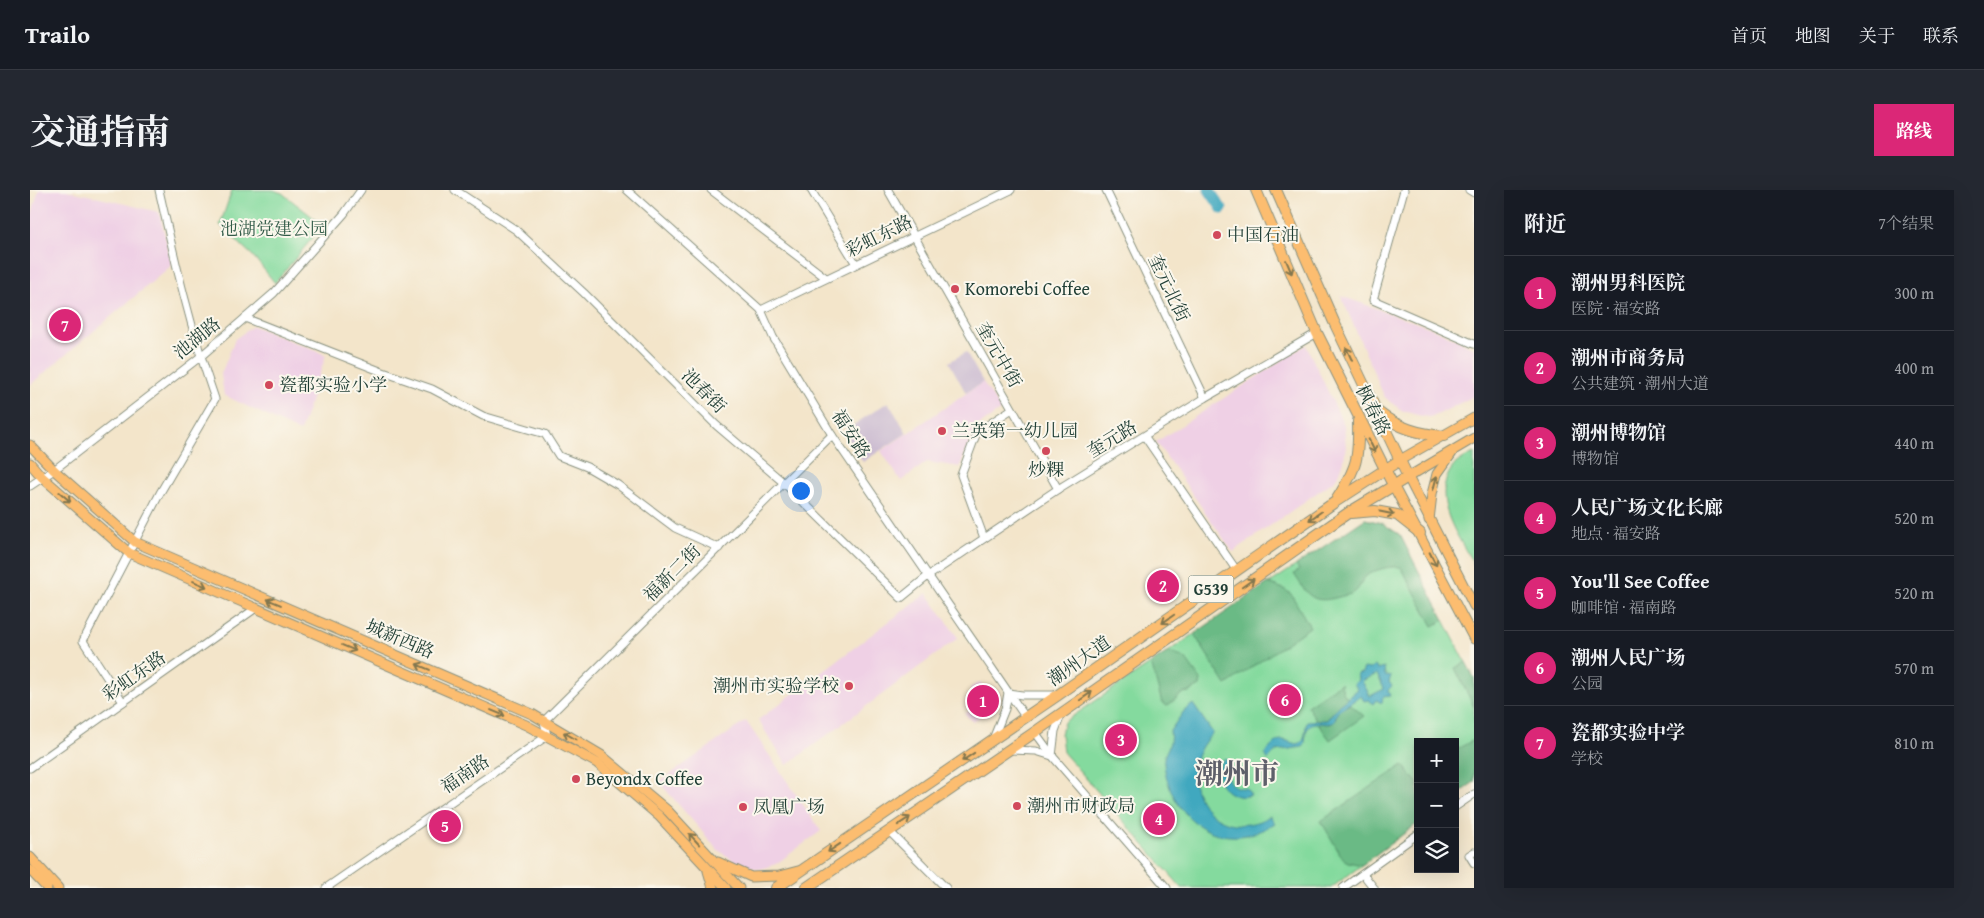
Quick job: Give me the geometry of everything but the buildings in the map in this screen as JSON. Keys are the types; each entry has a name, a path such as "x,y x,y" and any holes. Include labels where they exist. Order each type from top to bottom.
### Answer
{"highway":[{"name":"枫春路","path":"1256,190 1317,333 1393,485"},
{"name":"枫春路","path":"1276,190 1334,322 1408,477"},
{"path":"1376,410 1390,422 1404,428 1426,434 1444,436"},
{"path":"1335,502 1352,475 1359,452 1358,418"},
{"name":"潮州大道","path":"776,888 1026,718 1335,502 1400,460"},
{"name":"潮州大道","path":"806,888 1009,750 1037,735 1065,711 1348,513 1408,477"},
{"path":"1348,513 1375,510 1397,515 1420,533"}],"main road":[{"path":"1400,460 1474,418"},
{"path":"1408,477 1474,438"},
{"name":"城新西路","path":"30,446 54,470 135,542 532,714 601,754 668,811 739,888"},
{"path":"1429,520 1437,474 1454,450"},
{"name":"城新西路","path":"30,463 42,477 129,553 526,725 597,763 659,816 726,888"},
{"name":"枫春路","path":"1408,477 1474,606"},
{"name":"枫春路","path":"1393,485 1420,533 1474,639"},
{"path":"30,857 58,888"},
{"path":"713,860 750,877 779,876 801,870"},
{"path":"707,868 713,888"},
{"path":"30,870 47,888"}],"street":[{"path":"123,702 84,641 160,493 215,399 200,357 159,190"},
{"name":"池湖路","path":"30,486 54,470 200,357 274,293 344,214 360,190"},
{"name":"池春街","path":"455,190 516,230 584,293 716,425 784,483 901,598 928,576"},
{"name":"福安路","path":"627,190 761,310 773,337 832,435 1026,718"},
{"path":"711,190 826,278"},
{"path":"811,190 856,264"},
{"name":"奎元中街","path":"888,190 1058,489"},
{"name":"彩虹东路","path":"761,310 1011,190"},
{"name":"奎元北街","path":"1106,190 1205,398"},
{"path":"1404,190 1373,300 1474,344"},
{"path":"1469,190 1474,193"},
{"path":"245,318 371,368 432,388 483,416 545,434 559,456 587,467 618,485 675,528 719,548"},
{"name":"奎元路","path":"928,576 1058,489 1205,398 1317,333"},
{"path":"984,538 962,475 978,432 1012,409"},
{"name":"福新二街","path":"544,721 832,435"},
{"path":"1144,437 1237,571"},
{"name":"彩虹东路","path":"30,768 256,608"},
{"path":"993,740 1005,709 1008,693 1058,695"},
{"path":"1052,756 1057,722 1065,711"},
{"path":"544,721 547,736"},
{"path":"1037,735 1052,756 1167,888"},
{"name":"福南路","path":"326,888 547,736"},
{"path":"1009,750 1028,749 1052,756"},
{"path":"1459,805 1474,794"},
{"path":"889,831 946,888"},
{"path":"1343,888 1414,837"},
{"path":"1474,852 1469,855 1474,863"},
{"path":"1363,874 1374,888"}],"shaded area":[{"path":"39,190 66,190 159,212 172,265 30,385 30,221"},
{"path":"1341,296 1434,329 1474,348 1474,396 1439,414 1429,417 1403,411 1390,402 1384,396"},
{"name":"瓷都实验小学","path":"253,326 326,355 300,432 224,395 221,374 235,339"},
{"path":"1306,345 1344,425 1346,448 1343,464 1335,480 1233,552 1156,442"},
{"path":"966,352 983,382 966,393 949,362"},
{"name":"兰英第一幼儿园","path":"983,382 1001,410 975,428 960,467 927,462 901,481 881,451"},
{"path":"888,402 907,433 863,462 843,432"},
{"name":"潮州市实验学校","path":"927,593 958,638 787,765 758,720"},
{"path":"980,682 987,692 993,693 989,717 982,715 973,722 965,714 974,707 975,695 970,688"},
{"name":"凤凰广场","path":"746,721 821,831 776,864 760,869 741,865 718,850 659,782"}],"green space":[{"name":"池湖党建公园","path":"232,190 273,190 282,193 323,225 275,283 253,256 220,225"},
{"path":"1474,453 1474,565 1449,518 1444,493 1446,480 1452,468 1459,461"},
{"path":"1365,519 1382,523 1400,535 1474,678 1474,782 1459,793 1459,738 1414,738 1414,826 1331,888 1182,888 1063,752 1061,734 1064,722"},
{"path":"1365,519 1382,523 1400,535 1444,620 1433,626 1401,567 1392,567 1373,572 1365,577 1358,589 1349,595 1322,600 1311,596 1303,588 1294,574 1299,570 1296,565"},
{"path":"1268,583 1291,594 1310,627 1226,685 1194,634"},
{"path":"1168,652 1185,658 1201,680 1200,686 1183,693 1167,706 1162,703 1151,663"},
{"path":"1466,662 1474,678 1474,707 1455,668"},
{"path":"1341,683 1343,693 1348,699 1338,706 1327,720 1317,721 1307,706"},
{"path":"1350,704 1364,716 1330,740 1318,723 1330,724 1334,722 1338,711"},
{"path":"1474,740 1474,782 1459,793 1459,783 1459,748"},
{"path":"1403,765 1414,779 1414,826 1362,865 1343,859 1321,821"}],"water":[{"path":"1375,666 1378,670 1384,668 1385,675 1391,676 1389,682 1392,686 1388,690 1390,696 1383,697 1382,703 1376,700 1373,704 1368,700 1364,701 1361,696 1338,711 1334,722 1310,725 1303,747 1276,751 1268,760 1264,754 1278,741 1284,740 1298,744 1301,743 1304,738 1307,721 1327,720 1338,706 1358,689 1354,684 1358,680 1357,674 1362,673 1364,668 1370,669","holes":["1377,674 1384,689 1370,696 1362,681"]},
{"path":"1193,704 1213,733 1199,751 1194,770 1195,788 1203,804 1215,816 1231,823 1250,824 1270,816 1275,823 1256,833 1237,836 1219,834 1203,828 1188,817 1177,802 1169,784 1164,760 1170,742 1170,731 1184,711"},
{"path":"1225,758 1230,764 1227,776 1230,783 1238,788 1246,788 1251,795 1235,795 1223,787 1219,773 1220,765"}],"waterway":[{"path":"1209,190 1222,209"}],"place":[{"name":"中国石油","path":"1217,235"},
{"name":"Komorebi Coffee","path":"955,289"},
{"name":"瓷都实验中学","path":"65,325"},
{"name":"瓷都实验小学","path":"269,385"},
{"name":"兰英第一幼儿园","path":"942,431"},
{"name":"炒粿","path":"1046,451"},
{"name":"潮州市商务局","path":"1163,586"},
{"name":"潮州市实验学校","path":"849,686"},
{"name":"潮州人民广场","path":"1285,700"},
{"name":"潮州男科医院","path":"983,701"},
{"name":"潮州博物馆","path":"1121,740"},
{"name":"Beyondx Coffee","path":"576,779"},
{"name":"潮州市财政局","path":"1017,806"},
{"name":"凤凰广场","path":"743,807"},
{"name":"人民广场文化长廊","path":"1159,819"},
{"name":"You'll See Coffee","path":"445,826"}],"district":[{"name":"潮州市","path":"1237,773"}]}
